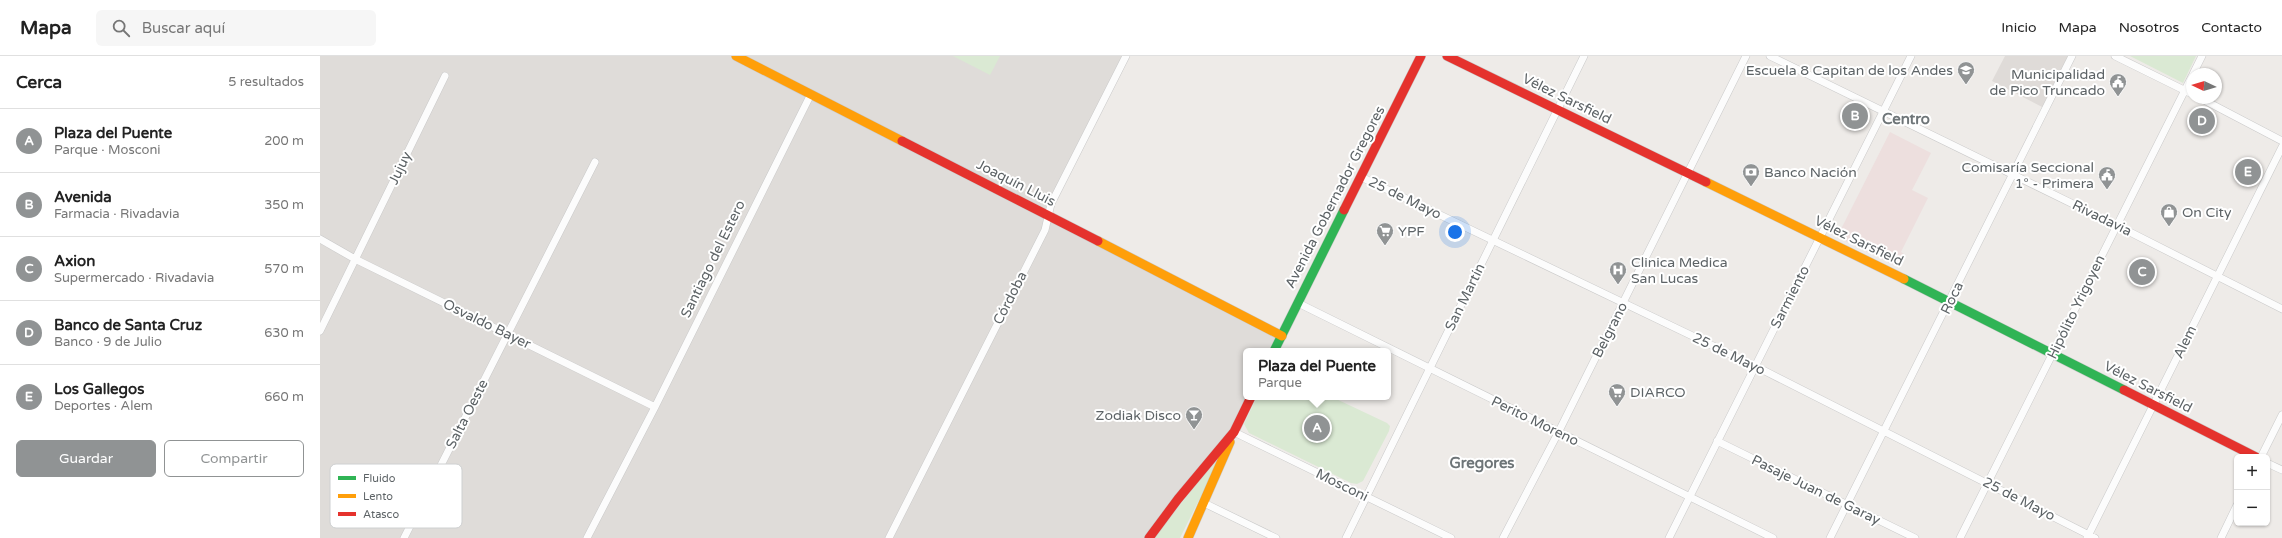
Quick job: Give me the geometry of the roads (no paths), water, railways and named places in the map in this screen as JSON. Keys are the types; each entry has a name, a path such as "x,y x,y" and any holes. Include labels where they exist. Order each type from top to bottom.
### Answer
{"street":[{"name":"Joaquín Lluis","path":"736,56 753,60 811,94 1168,279 1282,336"},
{"name":"Córdoba","path":"889,538 1045,230 1051,204 1126,56"},
{"name":"Avenida Gobernador Gregores","path":"1276,348 1421,56"},
{"name":"Vélez Sarsfield","path":"1447,56 1820,237 2250,454"},
{"name":"San Martín","path":"1346,538 1584,56"},
{"name":"Belgrano","path":"1503,538 1558,433 1746,56"},
{"name":"Rivadavia","path":"1770,56 2116,225 2282,309"},
{"name":"Sarmiento","path":"1669,538 1911,56"},
{"name":"Roca","path":"1830,538 1950,302 2012,174 2072,56"},
{"path":"2115,56 2185,90"},
{"name":"Hipólito Yrigoyen","path":"2196,68 2202,56"},
{"name":"Jujuy","path":"320,331 445,76"},
{"name":"Hipólito Yrigoyen","path":"1960,538 1989,484 2116,225 2185,90"},
{"name":"Santiago del Estero","path":"587,538 655,407 811,94"},
{"path":"2211,104 2282,141"},
{"name":"Alem","path":"2090,537 2217,276 2282,147"},
{"name":"Salta Oeste","path":"442,464 595,162"},
{"name":"25 de Mayo","path":"1361,177 1755,366 1989,484 2090,537"},
{"name":"Osvaldo Bayer","path":"320,239 355,259 655,407"},
{"name":"Perito Moreno","path":"1298,304 1387,348"},
{"name":"Perito Moreno","path":"1391,350 1558,433 1690,496 1758,535 1773,538"},
{"path":"1188,538 1250,400"},
{"path":"2262,454 2282,415"},
{"path":"1149,538 1178,499 1234,432"},
{"name":"Mosconi","path":"1234,432 1451,538"},
{"name":"Pasaje Juan de Garay","path":"1717,441 1915,538"},
{"path":"2270,464 2282,470"},
{"path":"1204,503 1276,538"},
{"path":"2220,538 2234,511"},
{"name":"Salta Oeste","path":"404,538 409,528"}],"place":[{"name":"Escuela 8 Capitan de los Andes","path":"1966,85"},
{"name":"Municipalidad de Pico Truncado","path":"2118,97"},
{"name":"Avenida","path":"1855,116"},
{"name":"Banco de Santa Cruz","path":"2202,121"},
{"name":"Los Gallegos","path":"2248,172"},
{"name":"Banco Nación","path":"1751,187"},
{"name":"Comisaría Seccional 1° - Primera","path":"2107,190"},
{"name":"On City","path":"2169,227"},
{"name":"YPF","path":"1385,246"},
{"name":"Axion","path":"2142,272"},
{"name":"Clinica Medica San Lucas","path":"1618,285"},
{"name":"DIARCO","path":"1617,407"},
{"name":"Plaza del Puente","path":"1317,428"},
{"name":"Zodiak Disco","path":"1194,430"}],"district":[{"name":"Centro","path":"1906,119"},
{"name":"Gregores","path":"1482,463"}]}
